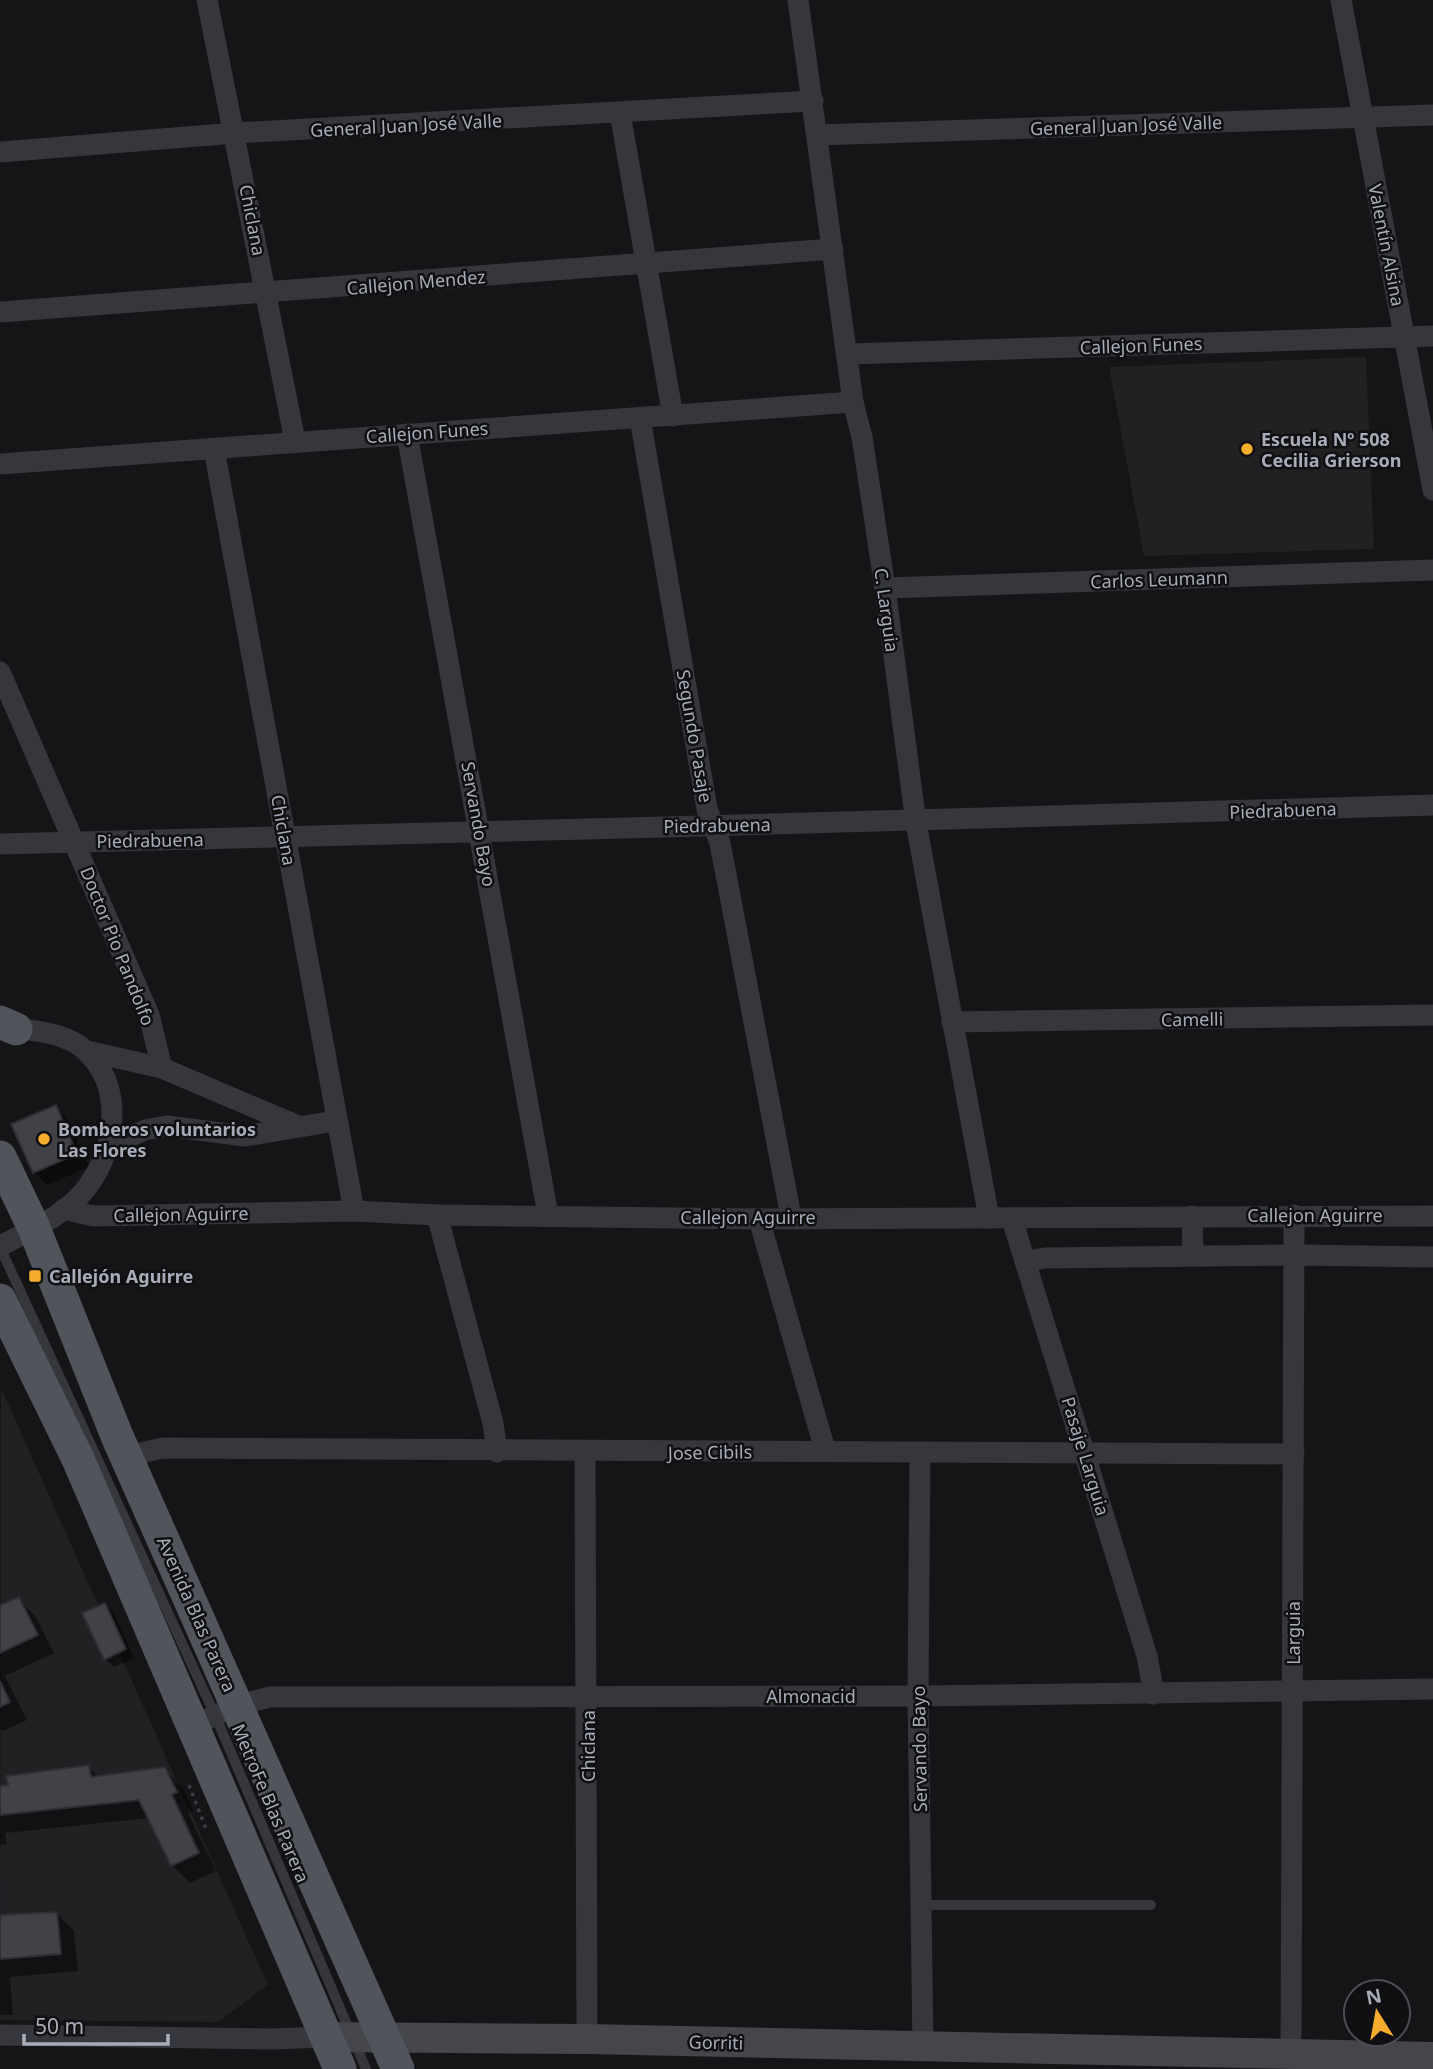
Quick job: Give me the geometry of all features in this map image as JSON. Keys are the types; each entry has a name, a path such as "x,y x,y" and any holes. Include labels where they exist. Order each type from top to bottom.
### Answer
{"main road":[{"name":"Avenida Blas Parera","path":"0,1157 34,1228 127,1456 216,1715 354,2038 398,2069"},
{"name":"Avenida Blas Parera","path":"0,1300 78,1459 216,1715 354,2038 340,2069"},
{"name":"Gorriti","path":"354,2038 587,2039 1433,2057"}],"street":[{"name":"Chiclana","path":"207,0 236,133 295,441"},
{"name":"C. Larguia","path":"798,0 849,354 853,402 862,437 885,588 916,823 989,1218"},
{"name":"Valentín Alsina","path":"1341,0 1433,490"},
{"name":"General Juan José Valle","path":"0,152 236,133 813,101"},
{"path":"620,113 673,416"},
{"name":"General Juan José Valle","path":"818,135 1433,115"},
{"name":"Callejon Mendez","path":"0,312 267,294 833,249"},
{"name":"Callejon Funes","path":"849,354 1433,336"},
{"name":"Callejon Funes","path":"0,464 853,402"},
{"name":"Segundo Pasaje","path":"640,418 705,796 720,843 791,1217"},
{"name":"Servando Bayo","path":"407,434 548,1215"},
{"name":"Chiclana","path":"214,449 335,1121 354,1211"},
{"name":"Carlos Leumann","path":"885,588 1433,570"},
{"name":"Doctor Pio Pandolfo","path":"0,673 76,842 149,1015 162,1068"},
{"name":"Piedrabuena","path":"0,845 480,829 916,823 1433,805"},
{"name":"Camelli","path":"951,1022 1433,1015"},
{"path":"5,1026 55,1035 87,1051 162,1068 298,1126"},
{"path":"0,1246 64,1209 87,1188 109,1146 112,1110 108,1089 101,1071 87,1051"},
{"path":"109,1146 145,1130 167,1126 245,1136 270,1134 298,1126 335,1121"},
{"name":"Callejon Aguirre","path":"64,1209 93,1216 354,1211 438,1215 759,1219 1433,1216"},
{"path":"438,1215 494,1423 497,1452"},
{"name":"Larguia","path":"1291,2052 1297,1255 1294,1215"},
{"path":"1192,1216 1193,1256"},
{"path":"759,1219 825,1450"},
{"name":"Pasaje Larguia","path":"1012,1219 1147,1657 1154,1694"},
{"path":"1025,1262 1044,1258 1193,1256 1433,1257"},
{"name":"Jose Cibils","path":"127,1456 163,1448 585,1453 825,1450 1294,1454"},
{"name":"Servando Bayo","path":"920,1451 918,1696 923,2047"},
{"name":"Chiclana","path":"585,1453 588,1696 587,2039"},
{"name":"Almonacid","path":"216,1715 270,1697 918,1696 1433,1689"},
{"name":"Gorriti","path":"0,2035 354,2038"}],"lane":[{"name":"MetroFe Blas Parera","path":"0,1246 216,1715"},
{"path":"921,1905 1151,1905"},
{"path":"354,2038 366,2069"}],"shaded area":[{"name":"Escuela Nº 508 Cecilia Grierson","path":"1366,357 1374,549 1144,556 1109,367"},
{"path":"1,1388 268,1985 218,2022 0,2020"}],"building":[{"name":"Bomberos voluntarios Las Flores","path":"56,1105 77,1154 33,1173 11,1124"},
{"path":"19,1597 38,1635 0,1653 0,1605"},
{"path":"105,1603 126,1649 104,1660 82,1613"},
{"path":"0,1681 10,1702 0,1707"},
{"path":"89,1765 91,1777 165,1767 177,1792 172,1795 199,1853 171,1866 139,1800 0,1815 0,1786 8,1785 6,1776"},
{"path":"57,1912 61,1954 0,1959 0,1915"}],"place":[{"name":"Escuela Nº 508 Cecilia Grierson","path":"1247,449"},
{"name":"Bomberos voluntarios Las Flores","path":"44,1139"},
{"name":"Callejón Aguirre","path":"35,1276"}]}
